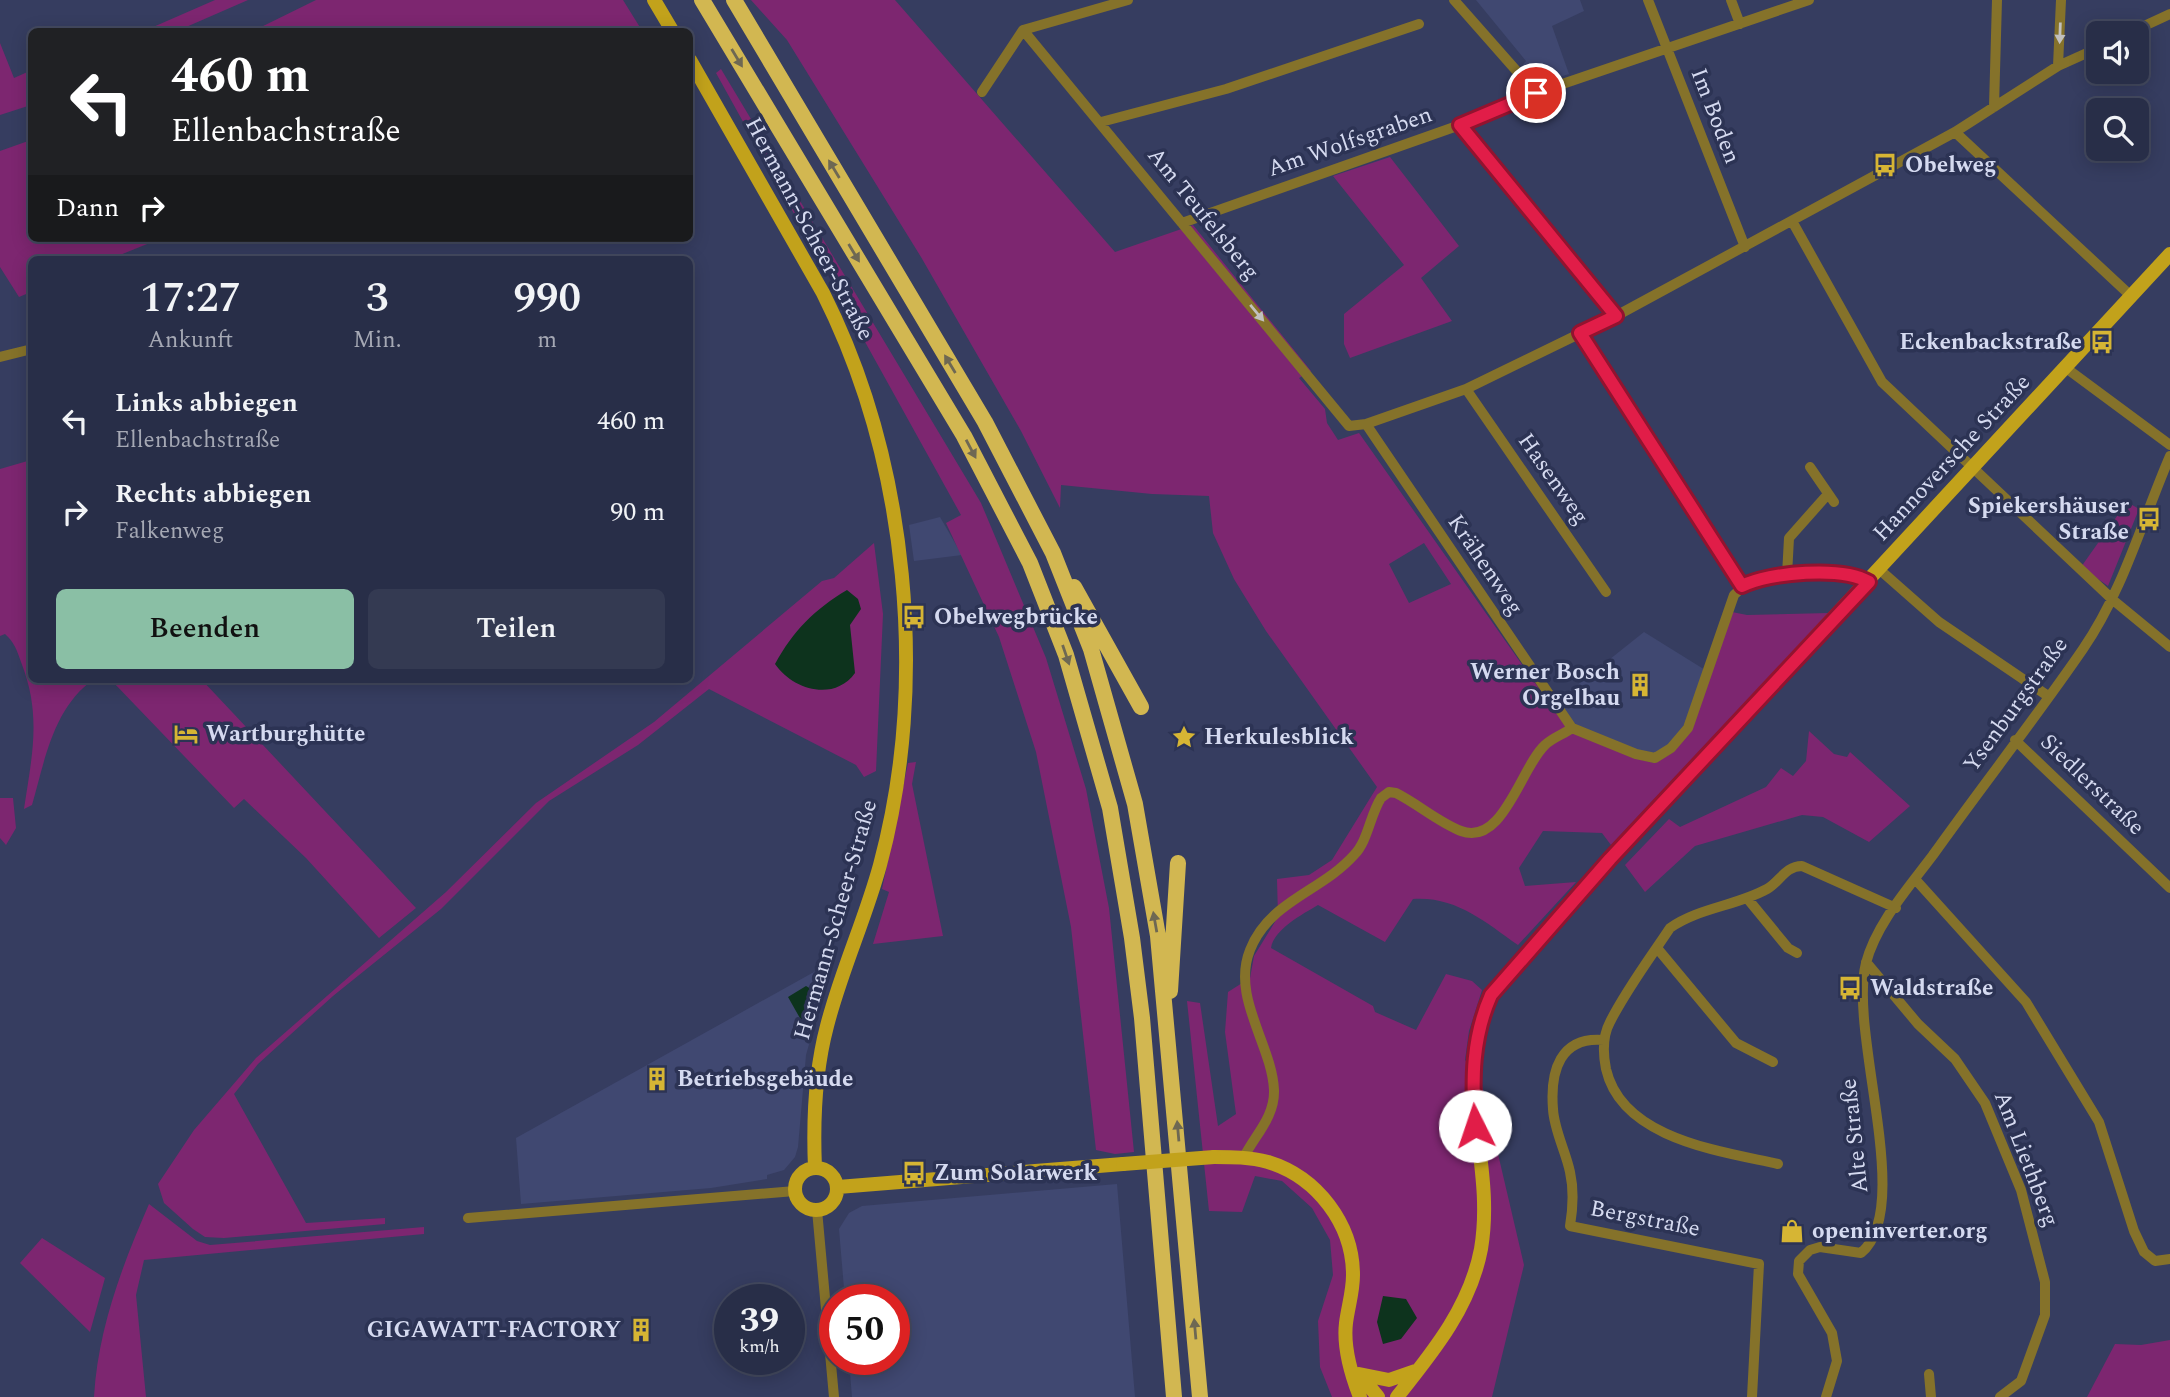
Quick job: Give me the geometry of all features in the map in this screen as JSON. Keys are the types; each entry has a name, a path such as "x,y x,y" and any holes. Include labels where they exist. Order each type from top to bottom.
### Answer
{"highway":[{"path":"702,0 964,436 1030,563 1066,655 1110,808 1132,938 1142,1018 1174,1397"},
{"path":"733,0 985,422 1053,553 1094,618 1141,707"},
{"path":"1053,553 1091,649 1122,751 1155,923 1167,1014 1200,1397"},
{"path":"1167,1014 1173,968 1178,863"}],"main road":[{"path":"654,0 671,28"},
{"name":"Hermann-Scheer-Straße","path":"693,65 823,293 842,332 875,427 894,527 906,663 901,755 880,867 826,1028 815,1128 815,1168"},
{"name":"Hannoversche Straße","path":"1397,1397 1424,1363 1459,1310 1480,1250 1483,1219 1473,1060 1481,1018 1491,995 1610,859 2170,254"},
{"path":"838,1187 1214,1157 1244,1157 1278,1166 1299,1177 1326,1202 1343,1230 1353,1274 1345,1334 1360,1397"},
{"path":"815,1168 830,1173 838,1187 833,1202 817,1210 801,1204 795,1191 800,1175 815,1168"},
{"path":"1354,1369 1381,1381 1397,1379 1424,1363"},
{"path":"1354,1369 1378,1397"}],"street":[{"path":"982,92 1023,30 1128,0"},
{"path":"1454,0 1536,93"},
{"name":"Im Boden","path":"1648,0 1745,247"},
{"path":"1731,0 1740,24"},
{"name":"Am Wolfsgraben","path":"1182,223 1460,125 1536,93 1808,0"},
{"path":"1994,107 1997,0"},
{"path":"2058,66 2061,0"},
{"path":"2149,24 2170,14"},
{"path":"1101,122 1226,89 1419,24"},
{"name":"Am Teufelsberg","path":"1023,30 1349,426 1366,424"},
{"path":"1366,424 1466,389 1616,316 1955,132 2058,66 2086,53"},
{"path":"1460,125 1616,316"},
{"path":"1955,132 2131,296"},
{"path":"1792,222 1882,382 2113,600 2170,647"},
{"path":"1580,333 1742,586"},
{"path":"0,357 28,350"},
{"path":"2066,368 2170,445"},
{"name":"Hasenweg","path":"1466,389 1606,592"},
{"name":"Krähenweg","path":"1366,424 1572,729"},
{"name":"Ysenburgstraße","path":"1866,962 1915,879 2084,648 2113,600 2170,456"},
{"path":"1787,575 1789,538 1831,498 1810,467"},
{"path":"1880,570 1939,622 2048,696"},
{"path":"1244,1157 1267,1120 1274,1090 1250,1003 1245,975 1249,952 1268,920 1278,909 1340,870 1357,852 1376,806 1389,792 1408,799 1462,832 1485,830 1501,817 1524,774 1545,745 1572,729 1636,754 1655,758 1671,748 1688,728 1734,595 1742,586 1758,578 1787,575 1848,574 1869,582"},
{"name":"Siedlerstraße","path":"2015,740 2170,888"},
{"path":"1778,1164 1675,1137 1630,1111 1610,1088 1604,1057 1604,1040 1609,1023 1670,928 1683,919 1767,889 1794,866 1802,866 1896,908"},
{"path":"1915,879 2026,1002 2099,1122 2134,1231 2144,1252 2155,1261 2170,1259"},
{"path":"1747,898 1788,948 1797,953"},
{"path":"1657,948 1737,1043 1773,1062"},
{"name":"Alte Straße","path":"1826,1397 1837,1361 1832,1333 1798,1274 1799,1261 1810,1250 1820,1247 1861,1252 1872,1244 1882,1215 1879,1140 1862,993 1866,962"},
{"name":"Am Liethberg","path":"1866,962 1918,1024 1955,1059 1985,1103 2021,1190 2045,1282 2045,1315 2021,1381 2000,1397"},
{"name":"Bergstraße","path":"1604,1040 1580,1040 1571,1046 1561,1056 1554,1081 1553,1111 1573,1190 1570,1226 1759,1264 1752,1397"},
{"path":"468,1218 795,1191"},
{"path":"817,1210 834,1397"},
{"path":"1929,1374 1931,1397"}],"shaded area":[{"path":"215,0 248,0 184,28 151,28"},
{"path":"316,0 623,0 640,28 259,28"},
{"path":"751,0 895,0 1115,252 1193,225 1311,371 1299,378 1325,409 1327,423 1338,440 1359,433 1559,717 1633,758 1655,763 1673,752 1732,612 1747,615 1829,613 1611,845 1602,833 1543,831 1519,868 1525,886 1576,882 1518,945 1469,912 1429,899 1413,899 1385,942 1318,905 1290,923 1273,941 1271,948 1373,1006 1375,1012 1416,1030 1446,974 1472,981 1482,990 1469,1031 1465,1060 1480,1077 1524,1265 1492,1397 1332,1397 1320,1367 1318,1321 1333,1275 1330,1240 1312,1208 1282,1181 1255,1176 1242,1212 1209,1211 1187,1001 1200,1003 1218,1126 1236,1114 1225,1032 1228,992 1250,978 1254,956 1278,917 1277,879 1309,875 1332,860 1377,787 1266,631 1234,579 1213,533 1209,496 1152,494 1061,485 1060,508 1021,431 921,257 787,40","holes":["1424,543 1451,584 1409,603 1389,564"]},
{"path":"1476,0 1580,0 1584,11 1552,26 1569,74 1541,83 1531,79 1521,67 1526,61"},
{"path":"0,43 14,78 28,72 28,106 0,115"},
{"path":"721,69 981,503 1046,658 1086,789 1109,908 1134,1152 1115,1154 1096,1150 1071,927 1036,752 999,637 946,523 961,515 716,73"},
{"path":"28,141 28,242 152,242 117,256 28,256 28,293 19,297 0,267 0,151"},
{"path":"1390,157 1459,246 1421,278 1452,321 1350,358 1344,344 1344,314 1404,265 1333,176"},
{"path":"28,461 28,683 89,683 80,691 60,720 52,736 32,805 24,809 32,753 33,718 27,681 18,654 5,634 0,636 0,469"},
{"path":"2127,502 2139,509 2108,586 2081,567"},
{"path":"940,517 962,555 914,561 909,525"},
{"path":"874,543 883,614 876,771 864,777 856,765 709,689 638,745 549,801 441,909 333,996 258,1064 234,1094 306,1223 385,1218 385,1224 224,1238 205,1237 164,1203 158,1184 194,1130 256,1058 446,892 536,803 654,722 822,581 834,578"},
{"path":"847,590 858,599 861,609 850,625 855,673 846,682 825,690 803,686 783,673 775,664 789,641 806,622"},
{"path":"1644,632 1710,673 1673,752 1654,763 1633,758 1579,737 1551,706"},
{"path":"114,683 205,683 416,908 379,938 306,858 244,799 234,808"},
{"path":"1809,731 1834,754 1847,757 1850,752 1910,806 1869,842 1823,817 1802,815 1695,846 1645,892 1625,865 1669,819 1680,827 1766,787 1781,768 1793,776 1806,761"},
{"path":"916,762 912,784 943,936 873,944 889,892 882,889 908,763"},
{"path":"0,798 13,798 16,828 6,845 0,838"},
{"path":"823,967 830,970 806,1055 798,1147 795,1157 784,1170 767,1175 767,1179 711,1188 521,1204 516,1138"},
{"path":"806,986 811,989 806,1016 801,1020 788,997"},
{"path":"1117,1184 1135,1397 852,1397 850,1375 910,1375 910,1284 844,1284 839,1229 849,1213 862,1206"},
{"path":"149,1204 197,1241 210,1245 424,1227 424,1234 144,1260 136,1295 146,1397 94,1397 106,1322"},
{"path":"42,1238 105,1278 90,1332 20,1263"},
{"path":"1383,1296 1406,1299 1417,1318 1401,1339 1383,1344 1377,1322"},
{"path":"2170,1340 2170,1397 2087,1397 2115,1344 2141,1345"}],"place":[{"name":"Obelweg","path":"1885,165"},
{"name":"Eckenbackstraße","path":"2102,342"},
{"name":"Spiekershäuser Straße","path":"2149,519"},
{"name":"Obelwegbrücke","path":"914,617"},
{"name":"Werner Bosch Orgelbau","path":"1640,685"},
{"name":"Wartburghütte","path":"186,734"},
{"name":"Herkulesblick","path":"1184,737"},
{"name":"Waldstraße","path":"1850,988"},
{"name":"Betriebsgebäude","path":"657,1079"},
{"name":"Zum Solarwerk","path":"914,1173"},
{"name":"openinverter.org","path":"1792,1231"},
{"name":"GIGAWATT-FACTORY","path":"641,1330"}],"route":[{"path":"1475,1126 1473,1060 1476,1040 1481,1018 1491,995 1504,977 1610,859 1869,582 1848,574 1787,575 1758,578 1742,586 1580,333 1616,316 1460,125 1536,93"}]}
